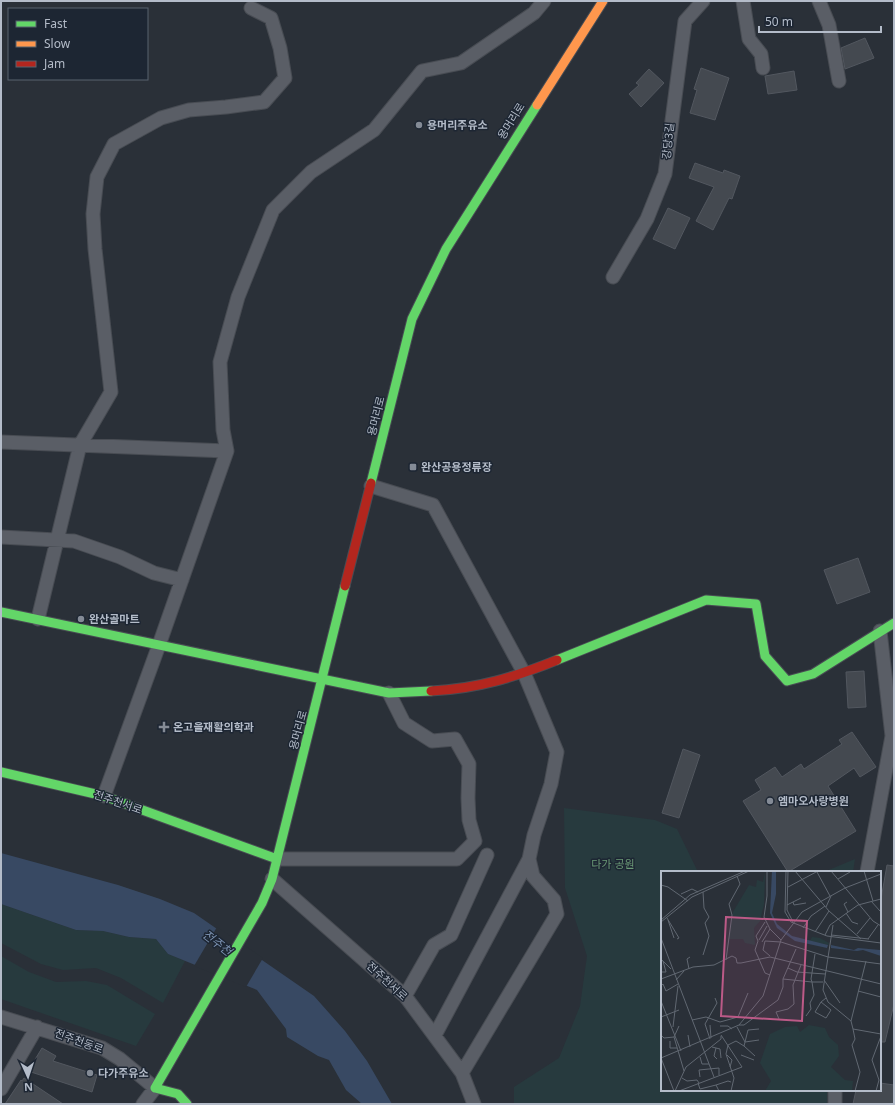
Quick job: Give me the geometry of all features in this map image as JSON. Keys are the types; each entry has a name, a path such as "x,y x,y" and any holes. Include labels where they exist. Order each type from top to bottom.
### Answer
{"street":[{"path":"104,796 159,646 226,451 220,362 238,297 273,210 311,172 374,130 422,71 461,63 534,13 544,1"},
{"name":"용머리로","path":"158,1094 170,1064 262,903 272,879 415,312 446,249 603,1"},
{"name":"강당3길","path":"613,277 647,219 665,174 685,21 703,1"},
{"path":"742,1 750,39 761,54 763,68"},
{"path":"819,1 829,25 839,81"},
{"path":"38,619 80,445 111,392 95,249 93,214 97,177 114,144 161,118 189,110 264,102 285,78 280,48 271,18 251,8"},
{"path":"1,442 226,451"},
{"path":"371,486 433,505 524,673 557,752 551,784 534,835 529,859 435,1035"},
{"path":"1,537 74,541 120,557 154,573 182,580"},
{"path":"1,612 389,693 455,690 524,673 706,600 756,604 765,656 787,681 813,674 894,623"},
{"path":"867,871 892,736 880,631"},
{"path":"277,858 458,859 475,841 469,820 469,764 455,739 432,740 404,723 389,693"},
{"name":"전주천서로","path":"1,772 104,796 277,858"},
{"path":"405,996 434,945 451,935 487,855"},
{"path":"462,1073 557,914 554,900 533,876 529,859"},
{"name":"전주천서로","path":"272,879 405,996 462,1073 474,1104"},
{"name":"전주천동로","path":"1,1017 102,1048 120,1059 158,1094 178,1094 187,1104"},
{"path":"1,1089 37,1027"},
{"path":"835,1091 835,1104"},
{"path":"143,1104 158,1094"}],"green space":[{"name":"다가 공원","path":"564,808 655,820 677,829 698,871 661,871 661,1091 827,1091 827,1104 514,1104 514,1087 559,1058 580,1006 587,956 565,888"},
{"path":"855,859 853,871 826,871"},
{"path":"1,904 76,930 103,931 129,937 156,939 168,954 185,961 163,1003 121,978 96,968 63,970 41,964 1,943"},
{"path":"1,956 29,972 56,982 86,981 107,985 155,1014 136,1046 1,999"}],"water":[{"name":"전주천","path":"1,853 118,885 160,899 194,913 314,996 345,1031 367,1061 392,1104 362,1104 346,1090 329,1060 318,1056 287,1037 286,1029 257,990 168,954 156,939 129,937 103,931 76,930 1,904"}],"pier":[{"path":"217,927 263,958 246,987 194,966"}],"building":[{"path":"865,38 874,58 845,69 841,48"},
{"path":"701,68 729,78 715,120 690,113 697,90 694,89"},
{"path":"649,69 664,83 641,107 629,94 639,85 636,83"},
{"path":"794,71 797,90 768,94 765,76"},
{"path":"695,163 723,173 724,170 740,176 732,199 729,198 713,230 696,221 714,187 689,178"},
{"path":"668,208 690,218 675,249 653,239"},
{"path":"858,558 870,592 837,604 824,570"},
{"path":"864,671 866,707 848,708 846,672"},
{"path":"852,732 876,767 860,777 854,768 828,786 856,831 787,871 743,801 761,790 755,780 775,767 782,777 801,764 804,769 842,744 839,740"},
{"path":"683,749 700,755 679,818 662,813"},
{"path":"887,865 894,866 894,1004 885,1042 881,1042 881,899"},
{"path":"42,1048 56,1056 53,1061 97,1075 92,1092 28,1071"},
{"path":"24,1078 63,1104 5,1104 21,1080 22,1081"},
{"path":"881,1083 894,1085 894,1104 853,1104 856,1091 881,1091"}],"traffic: fast":[{"path":"371,483 412,319 446,249 537,105"},
{"path":"155,1088 262,903 272,879 345,586"},
{"path":"557,660 706,600 756,604 765,656 787,681 813,674 894,623"},
{"path":"1,612 389,693 431,691"},
{"path":"1,772 104,796 277,859"},
{"path":"155,1088 178,1094 187,1104"}],"traffic: slow":[{"path":"537,105 603,1"}],"traffic: jam":[{"path":"345,586 371,483"},
{"path":"431,691 480,685 511,677 557,660"}],"place":[{"name":"용머리주유소","path":"419,125"},
{"name":"완산공용정류장","path":"413,467"},
{"name":"완산골마트","path":"81,619"},
{"name":"온고을재활의학과","path":"164,727"},
{"name":"엠마오사랑병원","path":"770,801"},
{"name":"다가주유소","path":"90,1073"}]}
